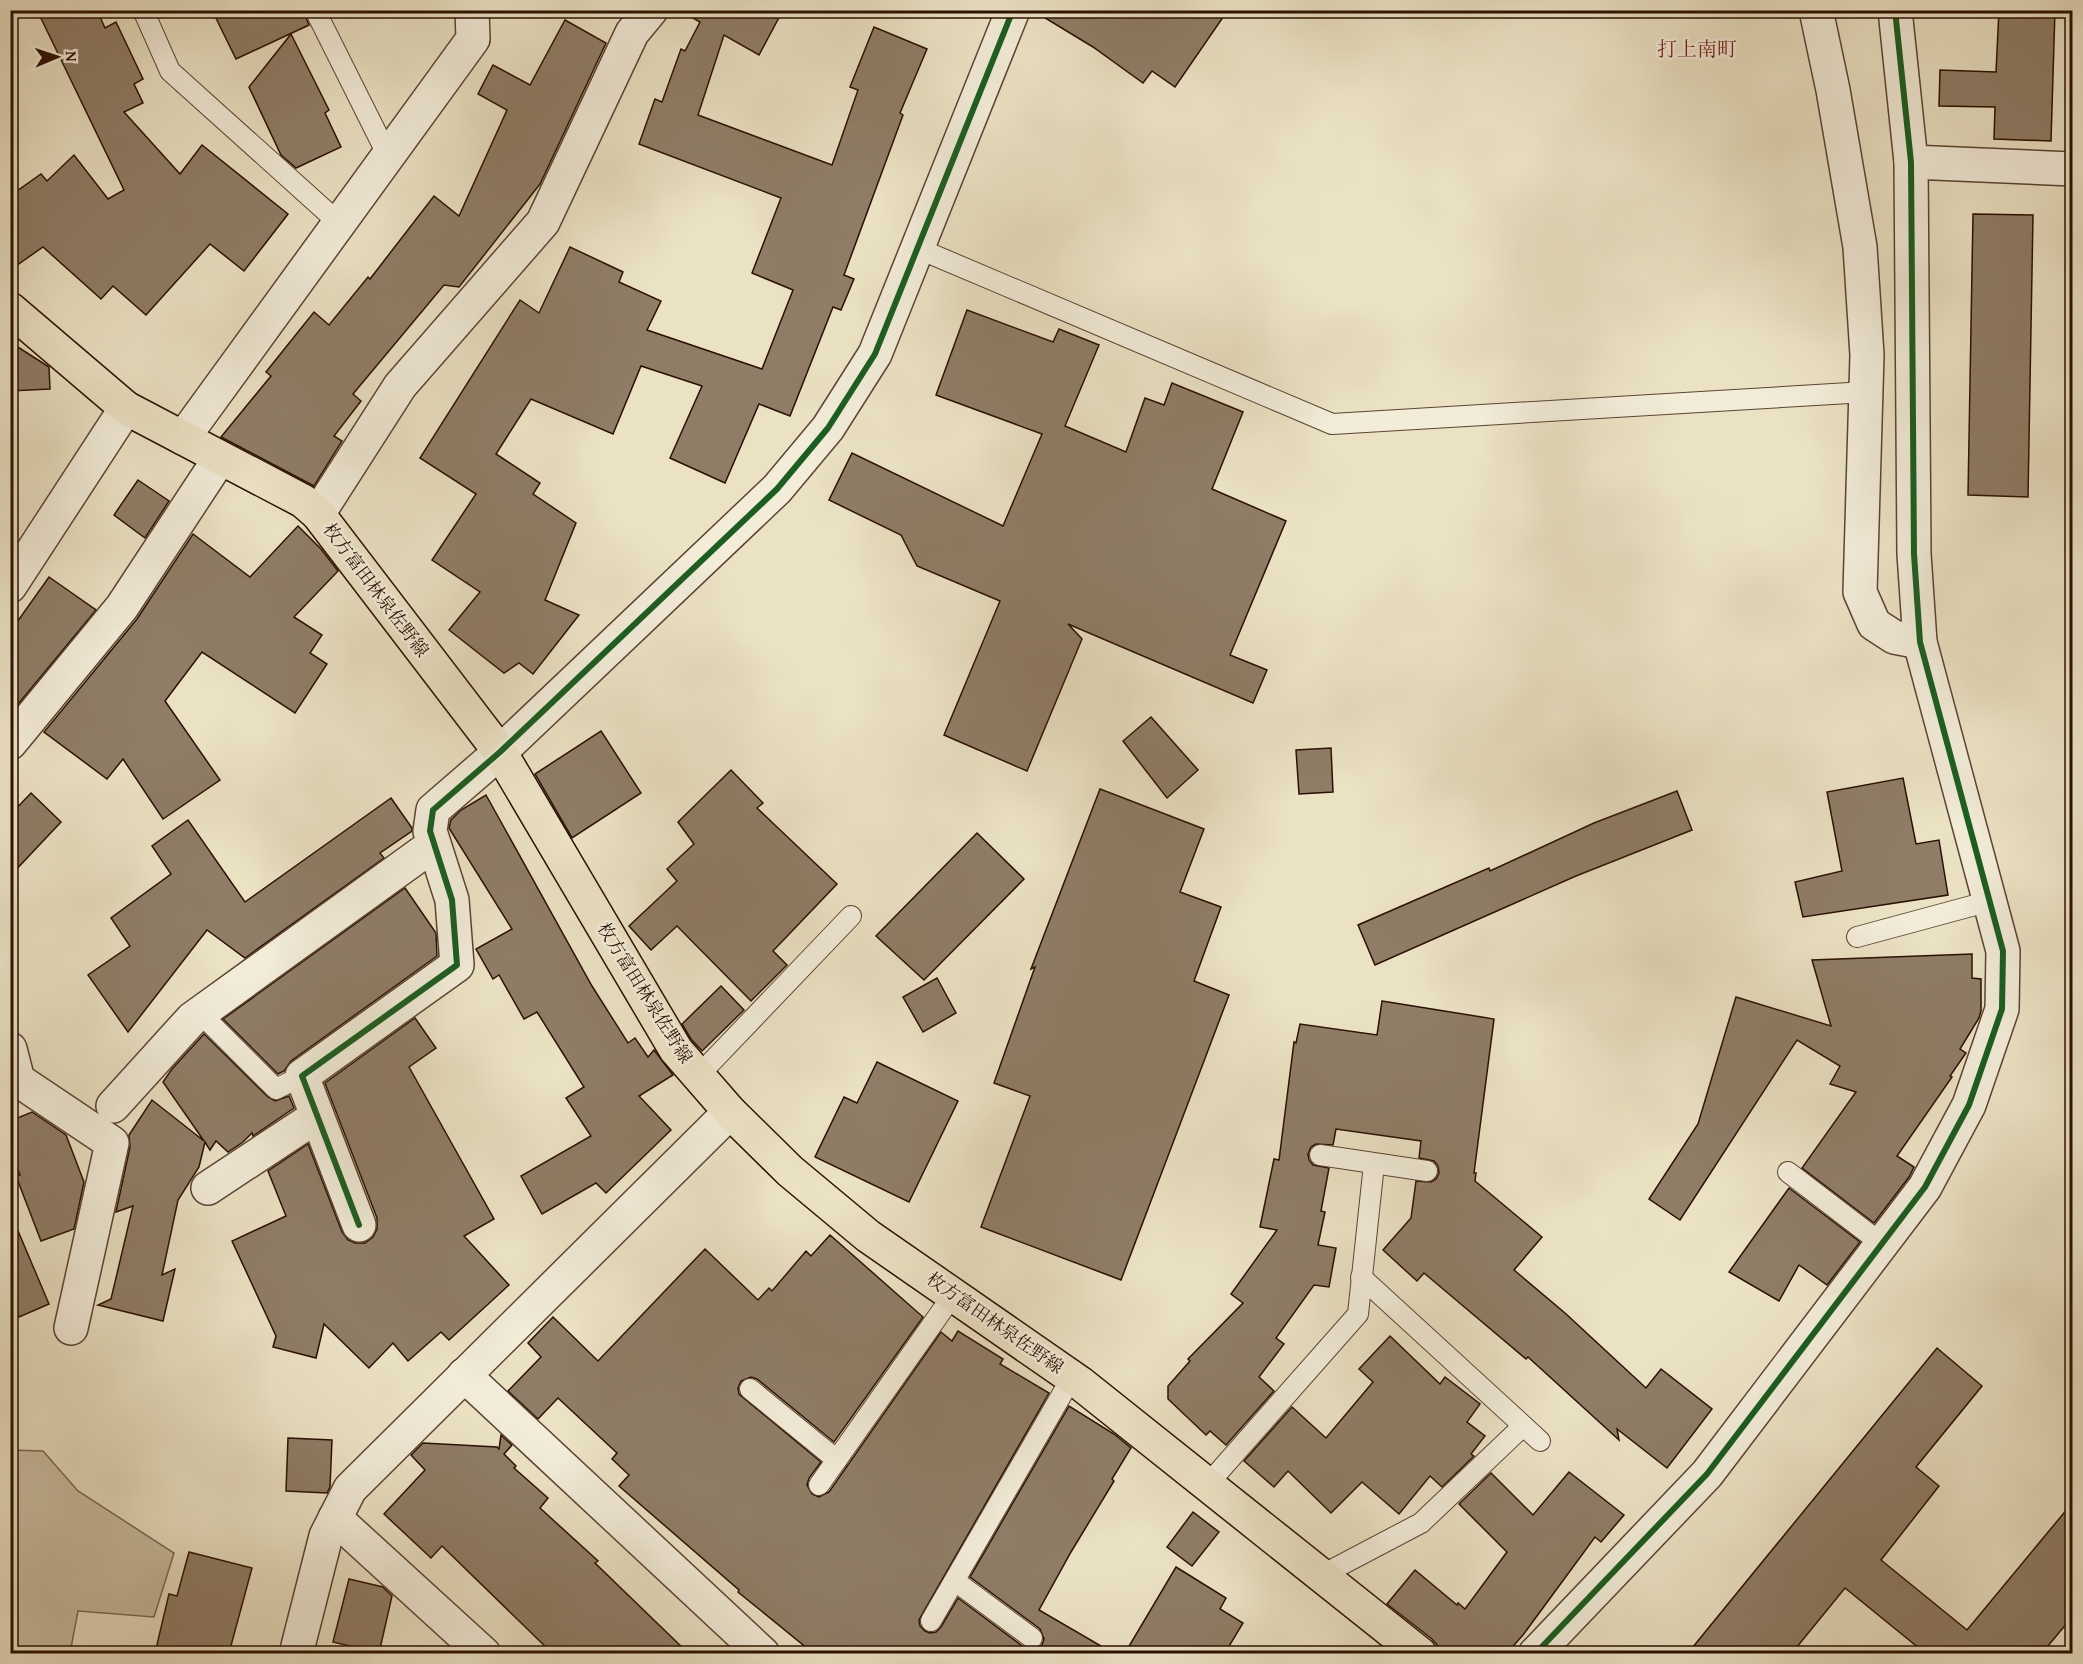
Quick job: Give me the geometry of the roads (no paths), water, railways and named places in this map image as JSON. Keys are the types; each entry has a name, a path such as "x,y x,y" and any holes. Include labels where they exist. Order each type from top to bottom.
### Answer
{"main road":[{"name":"枚方富田林泉佐野線","path":"12,313 126,408 303,501 318,514 500,752 676,1050 730,1112 790,1171 860,1229 1072,1377 1420,1653"}],"street":[{"path":"183,438 473,39 472,10"},
{"path":"318,514 400,386 543,222 632,33 651,10"},
{"path":"359,1225 302,1076 457,965 453,900 430,831 433,810 500,752 777,489 828,428 874,354 1013,10"},
{"path":"1816,10 1833,90 1860,247 1867,355 1860,592 1874,624 1894,637 1920,642"},
{"path":"1535,1653 1707,1474 1925,1187 1969,1105 2002,1009 2003,951 1920,642 1914,554 1911,162 1895,10"},
{"path":"1911,162 2073,169"},
{"path":"10,586 126,408"},
{"path":"10,743 122,607 220,458"},
{"path":"113,1106 192,1019 433,845"},
{"path":"10,1049 18,1080 112,1143 70,1328"},
{"path":"296,1653 326,1536 350,1489 730,1112"},
{"path":"208,1188 317,1116"},
{"path":"464,1376 763,1653"},
{"path":"335,1518 484,1653"}],"lane":[{"path":"143,10 170,71 339,223"},
{"path":"315,10 388,156"},
{"path":"917,248 1332,424 1866,392"},
{"path":"1857,937 1990,901"},
{"path":"698,1076 851,916"},
{"path":"201,1014 276,1089 302,1076"},
{"path":"1320,1155 1427,1171"},
{"path":"1208,1484 1358,1314 1374,1164"},
{"path":"1788,1172 1882,1244"},
{"path":"1361,1277 1540,1441"},
{"path":"819,1485 953,1295"},
{"path":"931,1621 1072,1377"},
{"path":"750,1389 837,1460"},
{"path":"1322,1575 1421,1523 1523,1426"},
{"path":"955,1581 1032,1638"}],"district":[{"name":"打上南町","path":"1697,49"}]}
